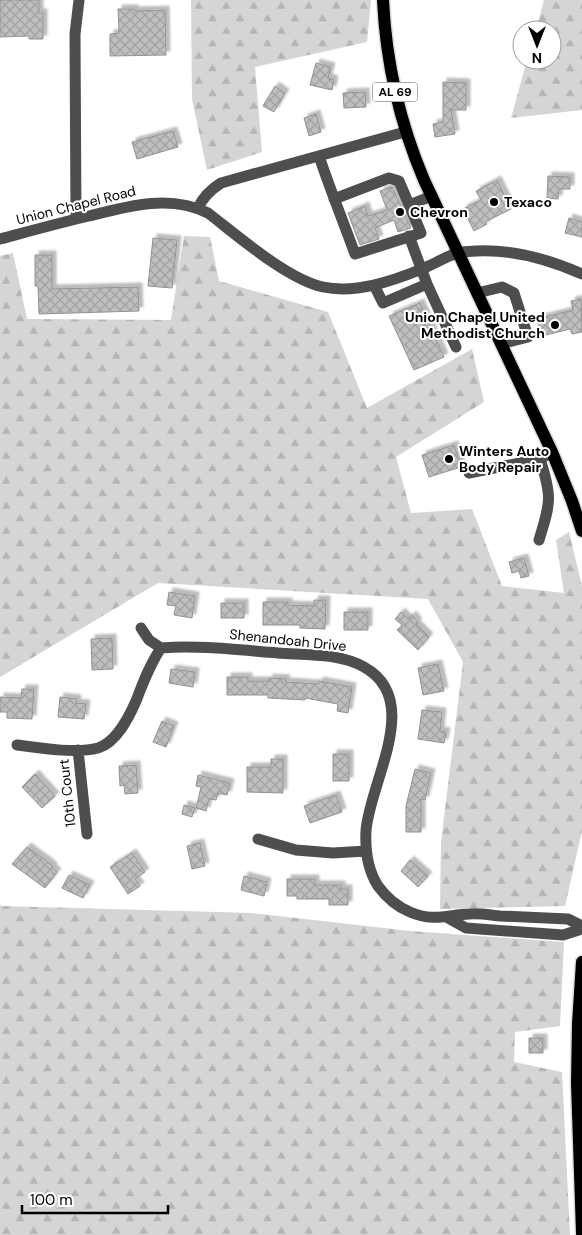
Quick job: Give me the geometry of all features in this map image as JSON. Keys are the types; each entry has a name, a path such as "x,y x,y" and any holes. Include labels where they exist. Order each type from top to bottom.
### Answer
{"main road":[{"name":"AL 69","path":"383,0 388,58 405,132 458,253 552,452 582,531"},
{"path":"582,962 577,1084 582,1233"}],"street":[{"path":"76,219 75,34 79,0"},
{"path":"198,208 211,190 221,183 405,132"},
{"path":"319,156 334,198 355,254 420,232 399,181 389,178 334,198"},
{"path":"409,205 432,196"},
{"name":"Union Chapel Road","path":"0,239 129,206 151,203 176,203 198,208 208,213 285,270 302,279 336,289 374,285 421,269 458,253 494,250 517,252 540,258 582,274"},
{"path":"409,236 427,284 456,348"},
{"path":"374,285 383,303 427,284"},
{"path":"477,294 502,288 514,293 528,338 501,344"},
{"path":"469,473 540,459 552,452"},
{"path":"539,540 550,501 548,484 540,459"},
{"path":"17,745 78,750 98,748 109,742 130,713 154,658 161,648 149,640 141,628"},
{"name":"Shenandoah Drive","path":"161,648 185,646 328,657 352,662 373,673 387,692 392,714 392,726 368,818 366,851 369,867 374,878 388,898 409,912 422,916 448,918 466,928 564,934 582,928"},
{"name":"10th Court","path":"78,750 86,834"},
{"path":"258,840 296,850 333,853 366,851"}],"green space":[{"path":"191,0 371,0 367,42 255,67 262,152 207,170 192,99"},
{"path":"544,0 582,0 582,110 511,118 524,70 562,70 562,20 539,20"},
{"path":"184,236 210,237 219,281 328,312 367,408 472,349 484,402 396,457 411,513 472,509 502,586 564,593 556,540 569,532 582,586 582,831 565,906 440,909 441,842 463,662 428,599 158,583 0,677 0,256 13,253 27,319 171,320"},
{"path":"0,903 1,906 252,913 410,931 564,942 560,1026 515,1032 514,1062 562,1072 570,1235 0,1235"}],"building":[{"path":"0,0 39,0 39,13 43,13 43,39 29,39 29,36 0,37"},
{"path":"118,9 134,9 135,11 165,10 166,55 110,56 110,34 119,33"},
{"path":"316,63 331,67 328,78 334,80 332,90 310,85"},
{"path":"443,82 466,83 466,110 451,110 455,134 435,137 433,124 443,122"},
{"path":"275,86 285,93 274,112 263,106"},
{"path":"365,92 366,107 344,108 343,93"},
{"path":"316,114 321,132 309,136 304,118"},
{"path":"173,131 178,147 137,159 132,142"},
{"path":"548,176 570,177 570,189 559,189 558,199 547,198"},
{"path":"497,180 511,209 485,222 487,224 474,231 463,209 481,200 476,191"},
{"path":"392,187 411,228 398,232 394,220 375,228 379,239 360,245 348,213 365,206 368,216 387,210 380,191"},
{"path":"569,218 582,222 582,237 565,233"},
{"path":"153,238 177,240 172,288 148,286"},
{"path":"35,255 52,255 52,289 138,287 139,311 39,314 38,286 35,286"},
{"path":"581,299 582,332 572,334 570,329 542,336 537,319 573,310 571,301"},
{"path":"420,303 444,357 414,370 389,316"},
{"path":"454,445 461,467 429,477 422,455"},
{"path":"524,558 529,576 521,578 519,571 512,573 509,562"},
{"path":"169,592 195,596 192,618 174,615 176,606 167,605"},
{"path":"314,600 326,600 325,629 300,628 300,625 263,625 263,602 288,602 288,605 314,606"},
{"path":"221,603 244,603 244,618 221,618"},
{"path":"344,612 368,612 368,630 344,630"},
{"path":"401,612 408,619 412,615 418,622 416,624 429,637 418,650 397,630 402,625 395,619"},
{"path":"112,638 113,669 92,670 91,639"},
{"path":"438,664 444,691 423,695 418,668"},
{"path":"171,669 195,672 193,687 169,683"},
{"path":"227,677 248,677 248,681 269,681 269,678 286,679 285,682 319,684 319,681 352,687 348,713 337,711 338,704 305,698 305,700 268,698 268,695 227,695"},
{"path":"22,689 34,689 32,719 7,718 7,712 0,712 0,697 21,698"},
{"path":"60,697 77,699 76,703 86,704 84,719 58,717"},
{"path":"422,710 442,712 440,731 446,732 444,743 418,739"},
{"path":"162,721 174,726 166,747 153,742"},
{"path":"333,754 349,754 349,781 333,781"},
{"path":"271,759 283,759 283,793 247,792 247,767 271,767"},
{"path":"136,765 138,793 125,794 124,785 120,786 119,766"},
{"path":"415,769 431,773 425,800 421,799 421,832 406,832 406,806"},
{"path":"35,774 55,796 42,808 22,787"},
{"path":"198,775 230,783 227,795 218,793 216,800 209,799 206,811 196,808 201,787 196,786"},
{"path":"336,795 342,812 310,823 304,806"},
{"path":"184,805 195,808 192,817 182,814"},
{"path":"200,843 205,866 192,869 187,846"},
{"path":"27,847 49,863 57,872 45,888 12,864"},
{"path":"132,853 145,872 135,879 140,886 128,894 110,867"},
{"path":"410,860 428,876 418,887 401,871"},
{"path":"69,875 90,885 83,898 62,888"},
{"path":"244,876 267,882 264,896 241,890"},
{"path":"287,879 315,879 315,885 341,885 341,889 348,889 348,905 329,905 329,899 297,899 297,896 287,896"},
{"path":"529,1038 543,1038 543,1053 529,1053"}],"place":[{"name":"Texaco","path":"494,202"},
{"name":"Chevron","path":"400,212"},
{"name":"Union Chapel United Methodist Church","path":"555,325"},
{"name":"Winters Auto Body Repair","path":"449,459"}]}
